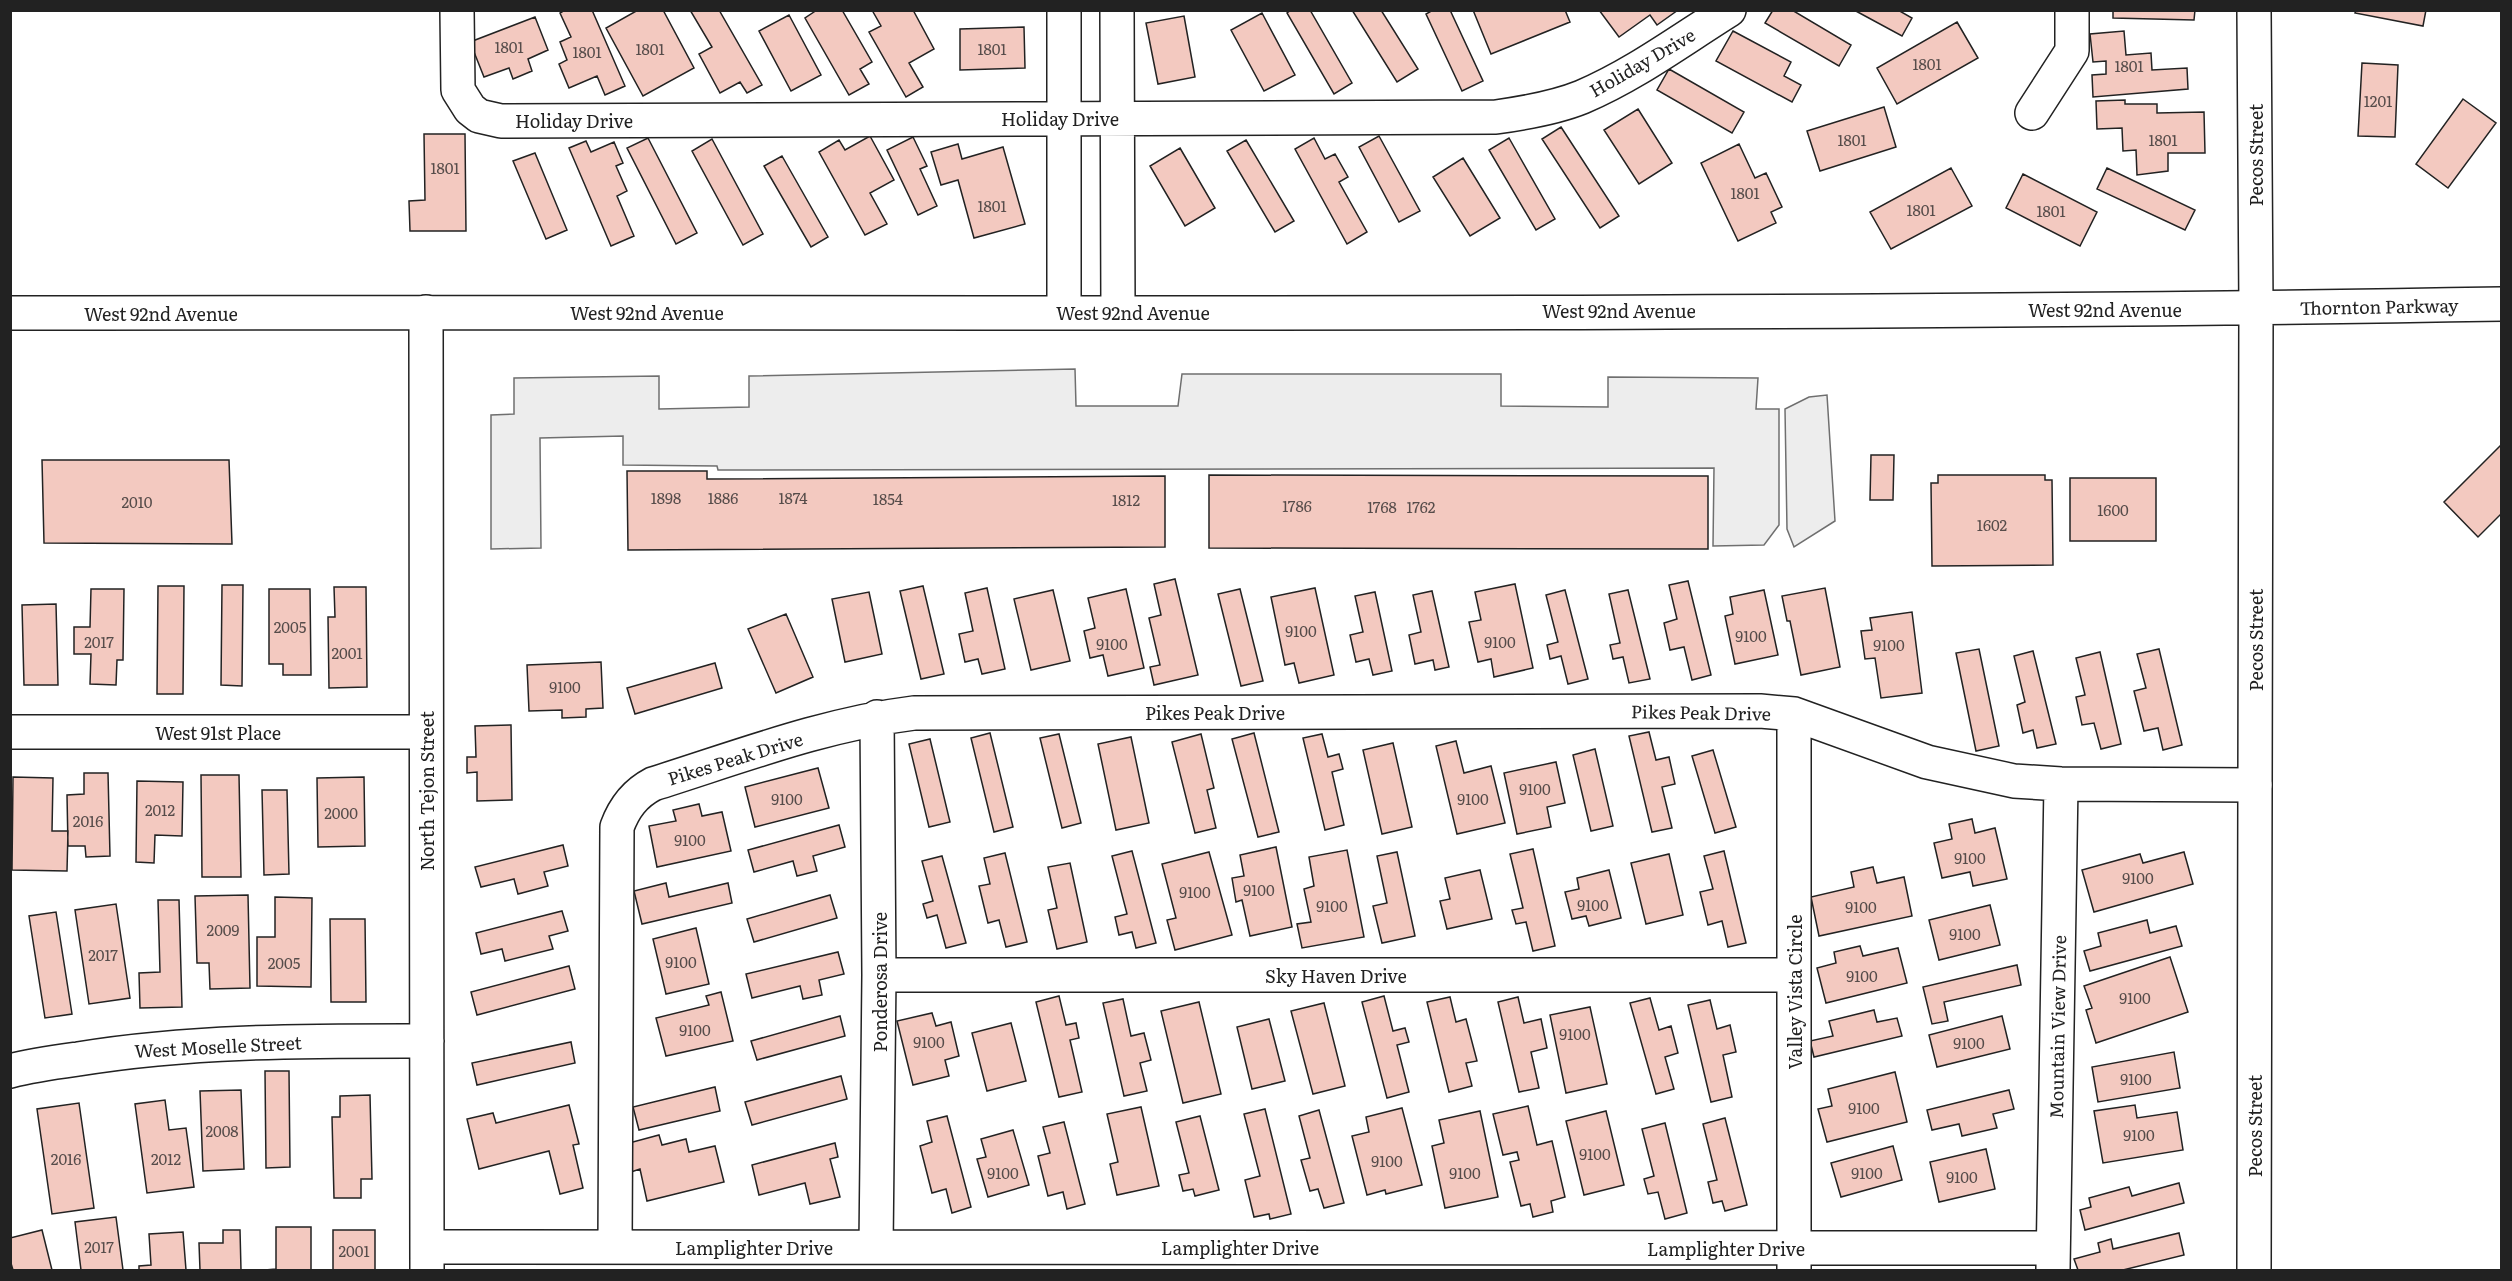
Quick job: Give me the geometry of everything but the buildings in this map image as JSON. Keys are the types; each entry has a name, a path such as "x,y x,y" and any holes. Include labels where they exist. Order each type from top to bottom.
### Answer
{"street":[{"name":"Holiday Drive","path":"457,10 458,90 470,109 479,116 501,121 1496,117 1534,111 1579,98 1610,84 1729,10"},
{"path":"1064,10 1064,312"},
{"path":"1117,10 1118,312"},
{"path":"2032,113 2072,51 2072,10"},
{"name":"Pecos Street","path":"2254,10 2256,308 2254,1270"},
{"name":"Thornton Parkway","path":"2256,308 2502,304"},
{"name":"West 92nd Avenue","path":"10,313 2256,308"},
{"name":"North Tejon Street","path":"426,312 427,1259"},
{"name":"Pikes Peak Drive","path":"615,1247 617,827 624,809 643,789 653,784 802,737 878,717 938,712 1760,711 1794,714 1927,762 2014,781 2061,784 2255,785"},
{"name":"Valley Vista Circle","path":"1794,714 1794,1259"},
{"name":"Ponderosa Drive","path":"876,1247 879,975 878,717"},
{"name":"West 91st Place","path":"10,732 426,732"},
{"name":"Mountain View Drive","path":"2053,1259 2061,784"},
{"name":"Sky Haven Drive","path":"879,975 1793,975"},
{"name":"West Moselle Street","path":"10,1071 164,1047 266,1041 427,1041"},
{"name":"Lamplighter Drive","path":"427,1259 615,1247 876,1247 1268,1259 2053,1259"}],"shaded area":[{"path":"1075,369 1076,406 1178,406 1182,374 1501,374 1501,406 1608,407 1608,377 1758,378 1756,409 1779,409 1779,525 1764,545 1713,546 1714,468 718,470 717,466 623,465 623,436 540,438 541,548 491,549 491,415 514,414 514,378 659,376 659,409 749,407 749,376"},
{"path":"1827,395 1835,521 1794,547 1787,529 1785,409 1809,397"}]}
